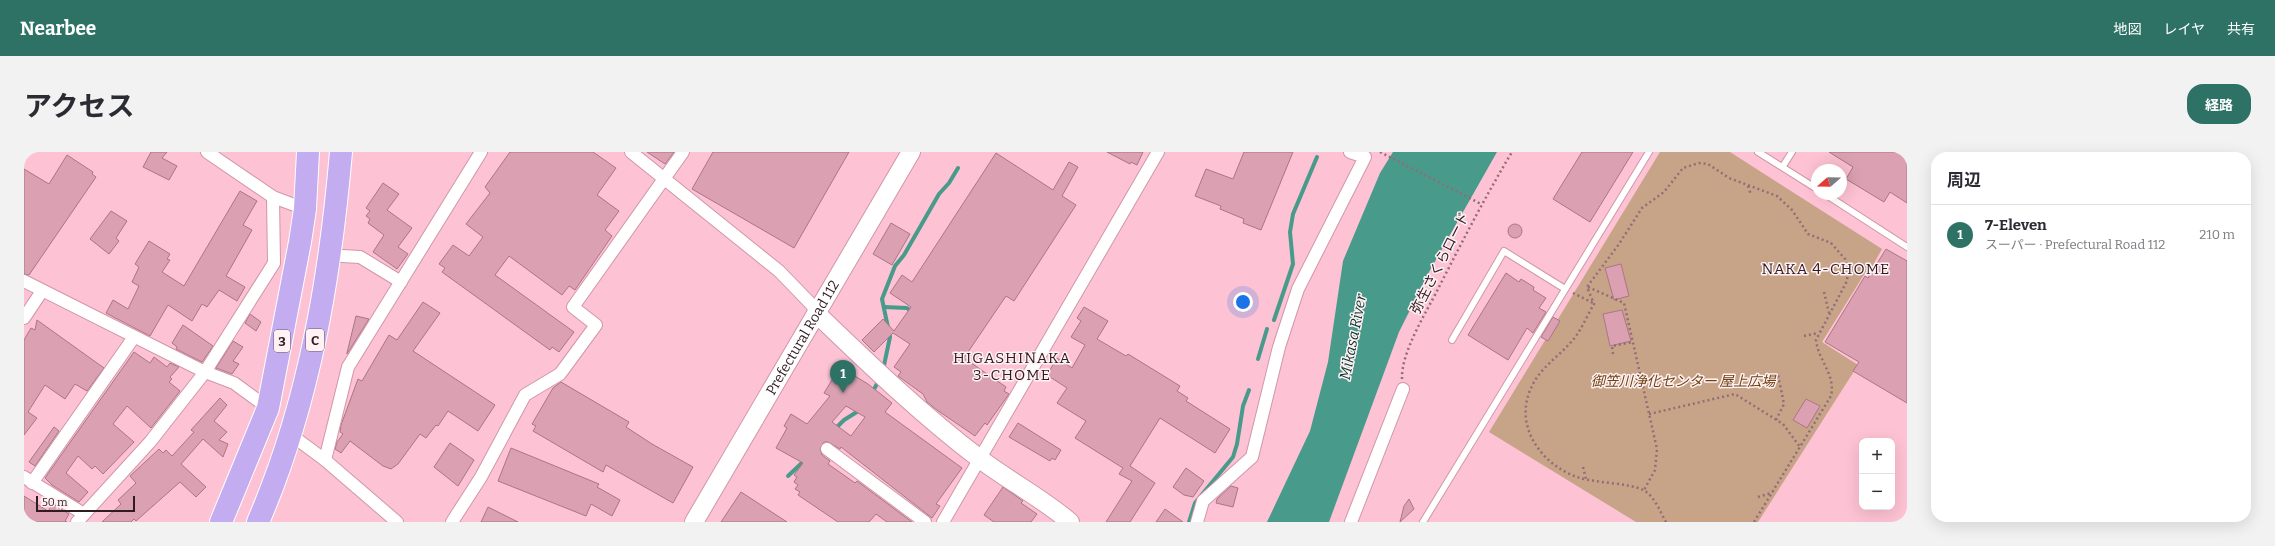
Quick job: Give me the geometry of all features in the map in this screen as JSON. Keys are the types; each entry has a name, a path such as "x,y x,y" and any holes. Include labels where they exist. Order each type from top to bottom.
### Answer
{"highway":[{"name":"3","path":"222,522 268,408 306,209 308,152"},
{"name":"C","path":"236,522 252,486 268,435 285,377 300,313 313,231 320,152"},
{"name":"C","path":"258,522 288,441 320,317 334,234 341,152"},
{"path":"270,522 283,494 325,349 342,256 349,152"}],"main road":[{"name":"Prefectural Road 112","path":"694,522 911,152"},
{"path":"816,314 883,377 980,459 1054,509 1070,522"}],"street":[{"path":"207,152 273,197 306,209"},
{"path":"324,460 348,367 481,152"},
{"path":"631,152 779,271 811,304 816,314"},
{"path":"452,522 481,477 525,395 560,374 596,325 573,307 683,152"},
{"path":"943,522 1158,152"},
{"path":"1197,522 1203,501 1252,457 1279,347 1298,289 1365,157 1350,152"},
{"path":"134,337 28,480 81,518 150,442 205,372 274,263 273,197"},
{"path":"342,256 360,256 401,282"},
{"path":"24,282 42,291 50,293 205,372 234,383 268,408"},
{"path":"24,318 42,291"},
{"path":"1351,522 1403,389"},
{"path":"298,440 397,522"},
{"path":"827,449 925,522"}],"lane":[{"path":"1422,522 1649,152"},
{"path":"1758,152 1811,184"},
{"path":"1783,166 1792,152"},
{"path":"1834,200 1907,247"},
{"path":"1452,340 1504,251 1565,288"}],"path":[{"path":"1380,152 1481,204"},
{"name":"弥生さくらロード","path":"1403,389 1402,368 1417,329 1481,204 1512,152"},
{"path":"1587,287 1619,244 1642,208 1664,192 1683,168 1699,163 1708,164 1728,178 1762,189 1777,196 1792,210 1808,234 1831,242 1846,260 1848,270 1847,281 1818,333 1817,349 1832,379 1833,387 1831,396 1754,522"},
{"path":"1748,185 1751,195"},
{"path":"1587,287 1594,304"},
{"path":"1587,287 1624,303 1657,449 1655,470 1644,490"},
{"path":"1565,288 1594,304"},
{"path":"1824,292 1829,313"},
{"path":"1594,304 1576,336 1549,363 1532,386 1527,402 1527,431 1533,444 1546,458 1566,471 1586,479 1644,490 1658,506 1666,522"},
{"path":"1804,336 1818,333"},
{"path":"1614,354 1612,346 1633,342"},
{"path":"1776,420 1784,404 1778,375"},
{"path":"1649,414 1735,394 1783,424 1800,447"},
{"path":"1583,467 1586,479"},
{"path":"1758,497 1772,492"}],"green space":[{"name":"御笠川浄化センター 屋上広場","path":"1660,152 1730,152 1882,249 1868,274 1865,273 1822,342 1858,365 1758,522 1636,522 1489,432"}],"water":[{"name":"Mikasa River","path":"1393,152 1497,152 1429,272 1399,332 1329,522 1267,522 1310,431 1328,362 1343,261 1380,173"}],"building":[{"path":"151,152 167,152 162,158 177,166 169,180 143,167"},
{"path":"510,152 593,152 616,168 597,195 619,211 605,230 612,236 575,290 569,286 562,295 509,256 495,275 574,332 559,352 552,347 550,350 442,272 445,268 439,264 453,245 469,256 483,237 466,224 490,193 485,187"},
{"path":"647,152 674,152 665,164"},
{"path":"713,152 849,152 794,248 692,189"},
{"path":"1107,152 1143,152 1137,165 1131,162 1130,164"},
{"path":"1244,152 1293,152 1261,230 1243,223 1244,219 1220,209 1221,206 1195,196 1206,169 1233,179"},
{"path":"1582,152 1633,152 1590,222 1553,199"},
{"path":"1829,152 1907,152 1907,203 1890,192 1884,202 1847,180 1853,167"},
{"path":"996,153 1053,190 1069,162 1078,167 1062,196 1076,205 1014,301 1006,296 964,358 1006,387 1004,391 1009,394 987,425 985,423 975,436 937,410 927,402 923,394 898,376 901,372 894,367 910,344 893,333 874,352 862,340 883,319 894,331 911,307 890,293 902,275 912,282"},
{"path":"67,155 93,172 92,174 96,177 29,275 24,274 24,169 49,184"},
{"path":"383,183 399,194 387,210 412,228 398,247 408,254 397,269 373,252 384,235 368,223 370,219 366,216 370,211 366,208"},
{"path":"240,191 257,201 243,225 252,230 226,276 245,287 237,301 219,290 207,307 202,304 192,321 168,305 150,336 106,313 113,300 128,309 139,286 132,282 139,267 135,264 149,241 170,254 167,259 170,260 162,272 184,286"},
{"path":"111,211 127,221 116,238 119,241 109,254 90,239"},
{"path":"891,223 910,234 892,265 873,254"},
{"path":"1515,224 1520,226 1522,231 1520,236 1515,238 1510,236 1508,231 1510,226"},
{"path":"1886,249 1907,261 1907,403 1853,371 1859,362 1825,342 1865,276 1868,278"},
{"path":"1621,264 1629,296 1614,300 1605,268"},
{"path":"1506,273 1519,282 1521,279 1534,287 1533,290 1546,298 1539,308 1546,312 1533,333 1527,328 1508,360 1468,335"},
{"path":"423,302 440,313 413,351 495,405 478,431 448,411 438,426 436,425 426,438 420,434 398,464 391,469 383,466 350,441 341,453 335,449 337,442 343,434 340,432 341,425 358,379 362,381 389,335 397,340"},
{"path":"1084,307 1108,321 1097,339 1126,356 1128,354 1180,386 1177,391 1188,398 1186,401 1230,429 1215,453 1160,418 1130,466 1155,483 1130,522 1106,522 1132,481 1119,474 1123,468 1075,438 1086,421 1057,403 1067,388 1047,375 1057,358 1072,368 1085,345 1071,337 1081,321 1077,318"},
{"path":"1622,310 1631,341 1610,346 1603,314"},
{"path":"250,314 261,322 256,331 245,323"},
{"path":"356,316 369,319 347,354 347,353"},
{"path":"1553,317 1560,321 1548,341 1541,337"},
{"path":"37,320 104,368 87,391 75,384 65,399 45,385 28,412 37,418 24,435 24,340 31,328 35,330"},
{"path":"183,325 213,346 202,362 176,349 177,347 172,343"},
{"path":"233,341 243,347 233,361 239,364 232,374 216,368"},
{"path":"134,352 150,363 154,357 167,367 170,363 179,367 170,377 172,379 169,382 180,391 151,428 127,406 113,424 134,442 103,474 95,466 92,469 78,456 66,473 88,492 79,502 52,485 45,478"},
{"path":"840,367 868,384 892,403 885,412 962,468 936,504 940,506 932,518 841,447 840,449 828,442 824,442 820,449 822,455 830,461 828,464 855,483 857,481 912,522 887,522 876,514 869,522 838,522 798,495 800,492 795,489 798,485 794,482 797,477 794,475 803,463 776,448 787,428 784,426 791,414 807,424 830,396 824,393","holes":["846,406 865,417 851,436 832,422"]},
{"path":"561,382 629,422 626,427 652,444 693,467 673,503 606,465 603,472 533,431 536,426 532,424 553,388"},
{"path":"220,398 227,405 214,421 227,432 219,440 228,444 223,457 203,439 181,464 206,487 196,497 180,482 136,521 134,519 131,522 102,522 121,504 118,500 136,483 130,476 159,449 163,453 166,450 172,456 194,432 191,430"},
{"path":"1806,399 1820,406 1807,428 1793,420"},
{"path":"1018,423 1061,450 1055,460 1052,458 1050,461 1009,437"},
{"path":"54,427 59,431 35,466 29,462"},
{"path":"450,443 474,460 458,486 434,467"},
{"path":"511,448 599,484 597,487 620,500 612,516 591,504 586,516 498,481"},
{"path":"1186,468 1204,481 1193,497 1184,495 1173,487"},
{"path":"1231,486 1238,488 1233,507 1216,503 1217,499"},
{"path":"1003,487 1023,501 1021,503 1037,514 1031,522 994,522 984,515"},
{"path":"741,492 787,522 721,522"},
{"path":"24,496 48,511 53,504 69,514 65,521 67,522 32,522 24,518"},
{"path":"1409,499 1414,509 1400,522 1404,506"},
{"path":"488,507 518,522 481,522"},
{"path":"1165,509 1183,522 1156,522"}],"waterway":[{"path":"1274,320 1293,264 1290,232 1293,214 1317,157"},
{"path":"883,370 890,337 882,299 895,266 904,255 939,194 949,183 958,168"},
{"path":"884,307 907,308 912,312"},
{"path":"1258,359 1267,329"},
{"path":"872,393 879,380"},
{"path":"1189,522 1195,503 1233,457 1237,444 1243,406 1249,390"},
{"path":"835,429 844,420 860,410"},
{"path":"788,476 805,460"}],"place":[{"name":"7-Eleven","path":"843,393"}],"district":[{"name":"NAKA 4-CHOME","path":"1826,269"},
{"name":"HIGASHINAKA 3-CHOME","path":"1012,366"}]}
